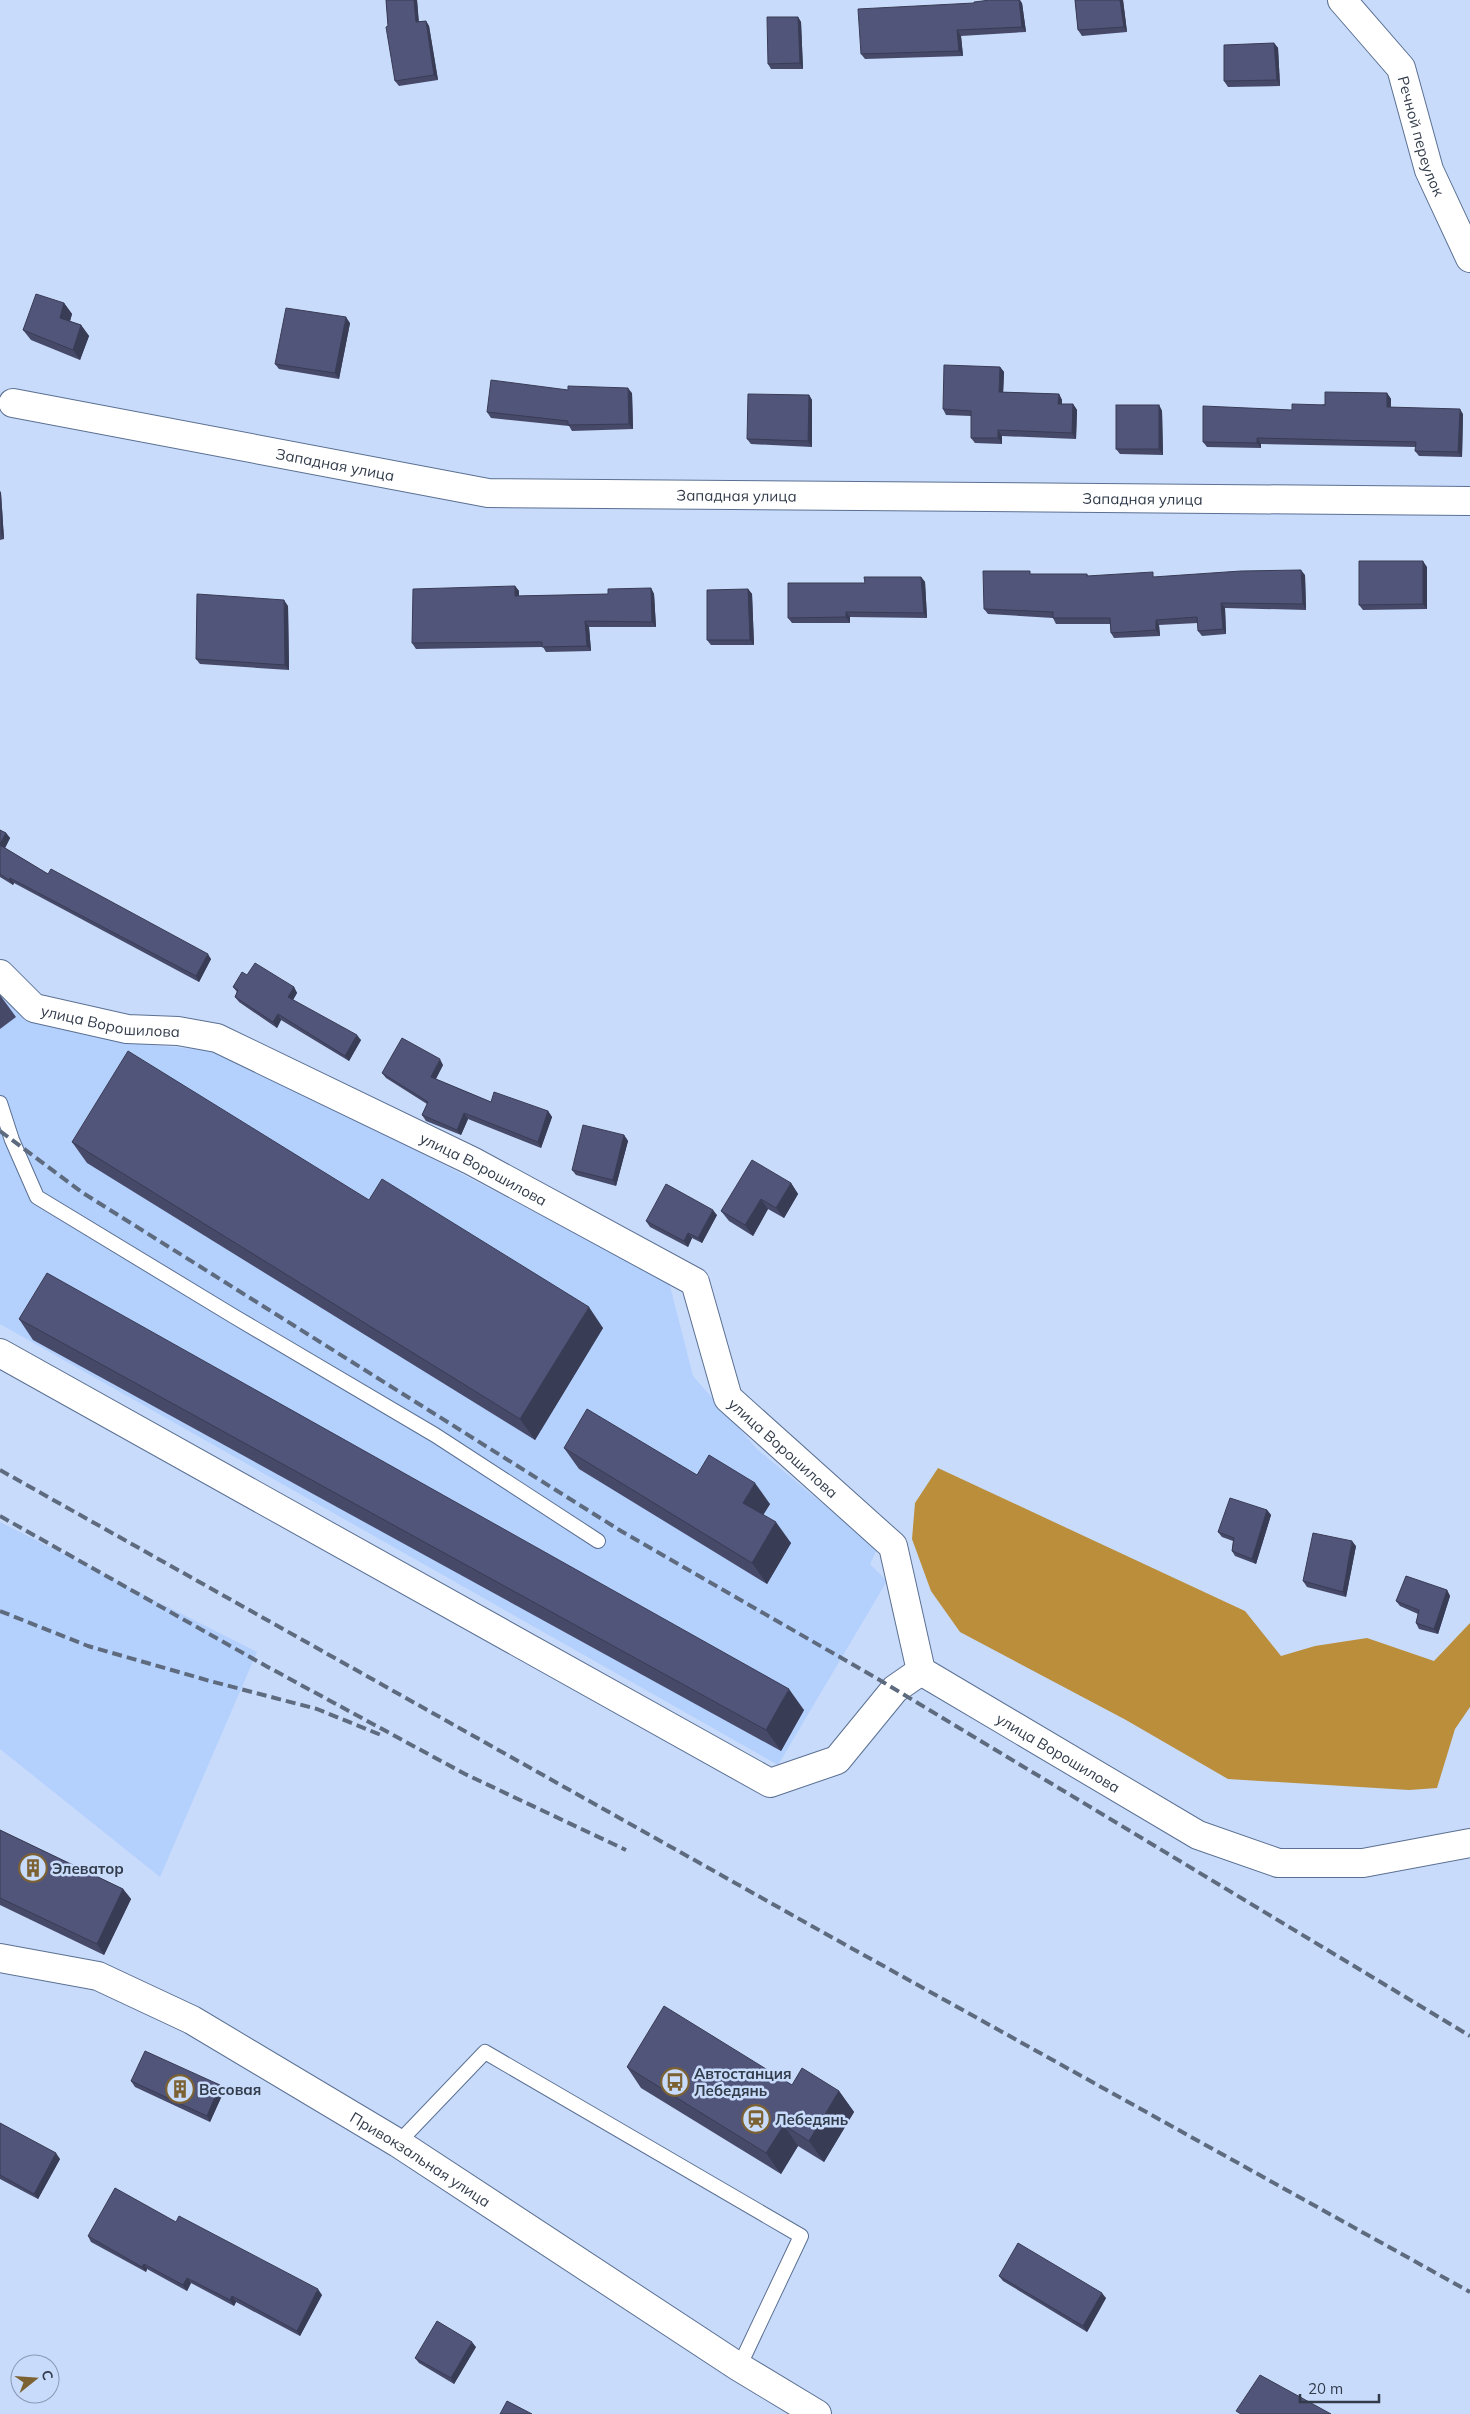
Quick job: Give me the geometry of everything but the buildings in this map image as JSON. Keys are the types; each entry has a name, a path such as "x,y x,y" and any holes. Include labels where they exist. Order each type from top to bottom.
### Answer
{"street":[{"name":"Речной переулок","path":"1342,0 1401,68 1429,170 1470,258"},
{"name":"Западная улица","path":"4,401 488,493 1470,501"},
{"name":"улица Ворошилова","path":"0,974 34,1008 127,1028 178,1032 217,1038 472,1161 695,1282 728,1398 893,1546 921,1671 1198,1835 1278,1863 1363,1863 1470,1843"},
{"path":"0,1353 770,1783 837,1760 894,1690 921,1671"},
{"name":"Привокзальная улица","path":"0,1958 98,1976 192,2020 398,2143 739,2367 818,2414"}],"lane":[{"path":"0,1103 12,1140 38,1197 235,1317 435,1434 598,1541"},
{"path":"398,2143 485,2052 801,2236 739,2367"}],"shaded area":[{"path":"0,990 16,1011 118,1042 227,1052 669,1282 693,1376 758,1450 877,1549 870,1564 887,1581 778,1765 0,1324"},
{"path":"938,1468 1245,1611 1281,1656 1315,1646 1367,1638 1434,1661 1470,1623 1470,1707 1455,1729 1437,1788 1409,1790 1228,1779 1126,1720 960,1632 931,1591 912,1539 915,1503"},
{"path":"0,1522 257,1652 160,1877 0,1749"}],"railway":[{"path":"0,1131 83,1193 621,1531 883,1682 1470,2036"},
{"path":"0,1470 826,1934 1470,2292"},
{"path":"0,1516 266,1666 465,1774 626,1850"},
{"path":"0,1611 88,1646 317,1709 381,1735"}],"place":[{"name":"Элеватор","path":"33,1868"},
{"name":"Автостанция Лебедянь","path":"675,2082"},
{"name":"Весовая","path":"180,2089"},
{"name":"Лебедянь","path":"756,2119"}]}
